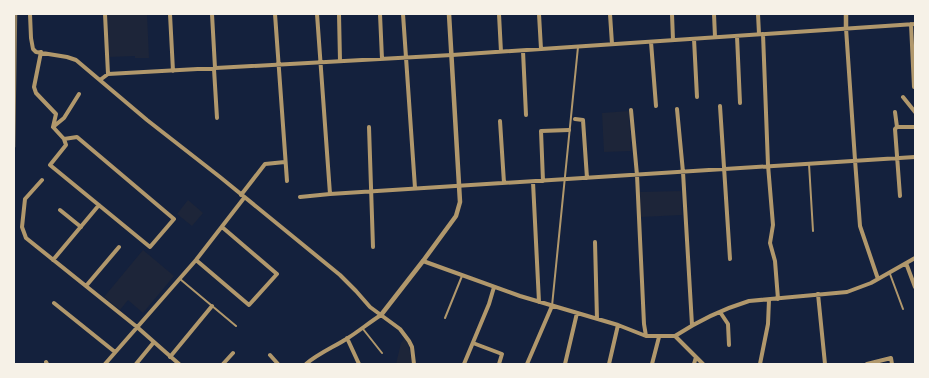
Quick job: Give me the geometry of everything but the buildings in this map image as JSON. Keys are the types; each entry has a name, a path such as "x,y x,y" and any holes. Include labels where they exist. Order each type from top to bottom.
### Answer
{"street":[{"path":"30,14 32,49 36,52 76,60 147,120 340,275 356,290 370,307 400,329 412,347 414,364"},
{"path":"105,14 108,74"},
{"path":"170,14 173,71"},
{"path":"212,14 217,118"},
{"path":"275,14 287,181"},
{"path":"317,14 330,194"},
{"path":"339,14 340,61"},
{"path":"380,14 382,59"},
{"path":"403,14 415,188"},
{"path":"306,364 332,346 363,328 381,314 456,216 460,202 460,186 449,14"},
{"path":"499,14 501,52"},
{"path":"539,14 541,49"},
{"path":"610,14 612,44"},
{"path":"672,14 673,40"},
{"path":"714,14 715,37"},
{"path":"758,14 761,34 768,165 773,225 770,243 775,261 778,299"},
{"path":"846,14 854,160 860,226 878,279"},
{"path":"100,80 108,74 406,58 913,24 914,87"},
{"path":"737,36 740,103"},
{"path":"694,39 697,97"},
{"path":"651,42 656,106"},
{"path":"523,50 526,115"},
{"path":"41,52 34,87 36,93 56,114 53,127"},
{"path":"53,127 64,118 79,94"},
{"path":"902,97 915,112"},
{"path":"720,106 730,259"},
{"path":"677,109 683,172 692,325"},
{"path":"630,110 636,175 644,324 646,336"},
{"path":"895,112 900,196"},
{"path":"575,119 583,120 587,178"},
{"path":"500,121 504,183"},
{"path":"53,127 64,138 66,145 50,165 150,247 174,219 77,137 64,138"},
{"path":"369,127 373,247"},
{"path":"897,127 915,127"},
{"path":"543,181 540,131 569,130"},
{"path":"300,197 768,165 915,157"},
{"path":"105,364 196,260 222,227 265,164 285,162"},
{"path":"42,180 25,199 22,227 26,238 136,327 179,364"},
{"path":"533,182 539,302"},
{"path":"53,260 99,205"},
{"path":"60,210 81,228"},
{"path":"196,260 249,305 277,274 222,227"},
{"path":"595,242 598,319"},
{"path":"86,286 119,247"},
{"path":"423,261 539,302 618,325 646,336 659,337 675,336 692,325 749,301 847,292 878,279 915,258"},
{"path":"906,263 915,287"},
{"path":"464,364 494,287"},
{"path":"818,294 825,364"},
{"path":"760,364 768,324 769,300"},
{"path":"54,303 115,352"},
{"path":"170,357 212,306"},
{"path":"527,364 552,306"},
{"path":"720,312 728,324 729,345"},
{"path":"565,364 577,313"},
{"path":"609,364 618,325"},
{"path":"675,336 703,364"},
{"path":"652,364 659,337"},
{"path":"347,338 359,364"},
{"path":"136,364 154,342"},
{"path":"473,343 502,354 499,364"},
{"path":"223,364 232,353"},
{"path":"270,355 278,364"},
{"path":"694,364 696,358"},
{"path":"867,364 891,358 892,364"}],"lane":[{"path":"552,306 578,47"},
{"path":"808,163 813,231"},
{"path":"889,273 903,309"},
{"path":"445,318 462,276"},
{"path":"180,279 236,326"},
{"path":"363,328 382,353"}],"shaded area":[{"path":"107,14 147,14 149,58 135,58 135,56 109,57"},
{"path":"629,111 631,151 604,152 602,113"},
{"path":"681,191 682,215 641,217 640,192"},
{"path":"188,200 203,213 192,226 177,214"},
{"path":"143,250 174,276 143,313 128,300 120,310 104,297"},
{"path":"405,338 408,342 412,364 396,364 401,343"}],"railway":[{"path":"14,147 16,14"}]}
